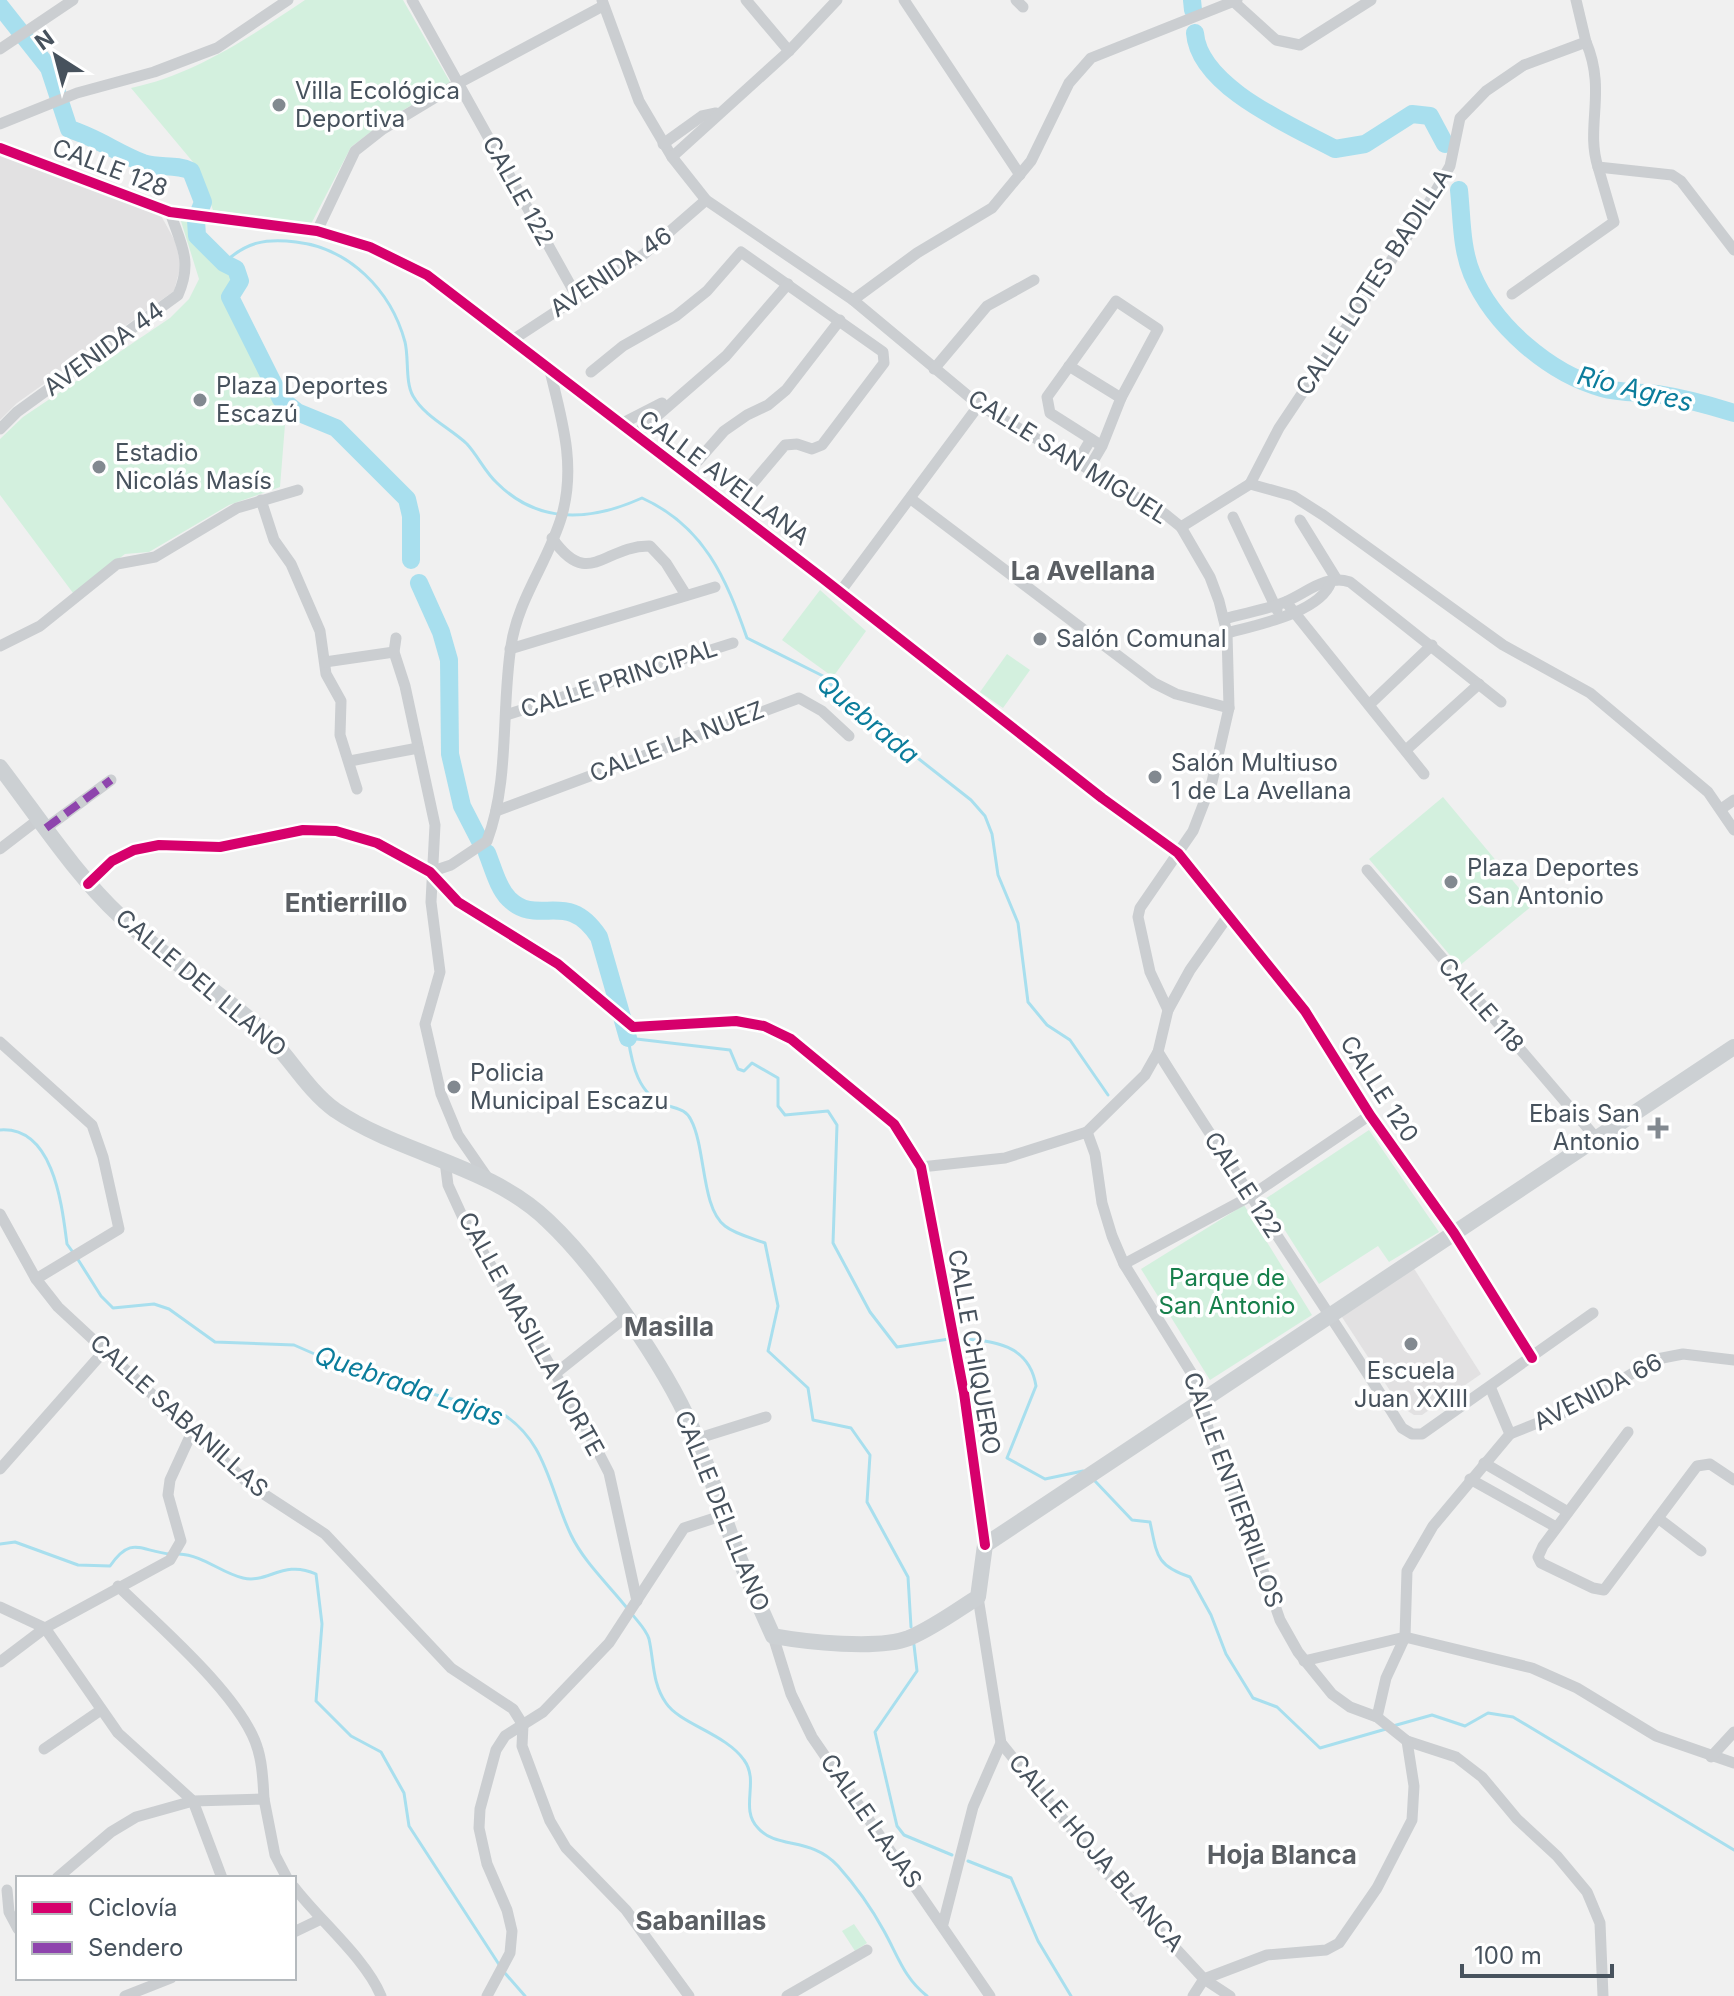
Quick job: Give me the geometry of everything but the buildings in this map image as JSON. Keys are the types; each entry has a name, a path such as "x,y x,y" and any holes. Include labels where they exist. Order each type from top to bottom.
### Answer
{"main road":[{"name":"CALLE DEL LLANO","path":"0,767 88,884 142,935 235,1006 282,1048 333,1108 365,1128 490,1181 547,1220 658,1365 696,1439 773,1636 798,1640 905,1640 978,1597"},
{"path":"978,1597 985,1545 1734,1047"}],"street":[{"path":"2,48 73,0"},
{"path":"0,124 37,107 154,72 217,48 288,0"},
{"name":"CALLE 122","path":"412,0 577,297"},
{"path":"746,0 789,51"},
{"path":"672,157 716,113 789,51 837,0"},
{"path":"904,0 1020,175"},
{"path":"853,300 917,253 992,208 1031,161 1069,83 1091,58 1236,1 1276,40 1300,45 1371,0"},
{"path":"1512,294 1614,222 1594,149 1597,78 1576,0"},
{"path":"317,231 355,151 383,129 459,83 602,3"},
{"name":"CALLE SAN MIGUEL","path":"602,3 639,101 663,144 706,200 853,300 979,405 1078,461 1181,527 1250,484"},
{"name":"CALLE LOTES BADILLA","path":"1250,484 1279,428 1423,213 1450,166 1460,118 1486,91 1524,65 1586,42"},
{"path":"663,144 702,116 716,113"},
{"name":"CALLE 128","path":"0,148 176,213 208,216"},
{"path":"1598,167 1672,175 1681,181 1734,250"},
{"name":"AVENIDA 46","path":"514,339 644,254 706,200"},
{"name":"AVENIDA 44","path":"0,429 17,412 178,295 187,274 187,259 176,213"},
{"name":"CALLE AVELLANA","path":"208,216 317,231 370,247 411,266 514,339 550,371 840,592 1102,798 1178,853"},
{"path":"591,372 623,346 676,316 707,291 741,252 883,352 884,363 822,445 812,449 797,444 785,445 742,496"},
{"path":"934,369 987,306 1034,280"},
{"path":"635,435 726,356 788,284"},
{"path":"1089,468 1102,446 1121,398 1158,329 1116,301 1047,397 1046,405 1050,413 1102,446"},
{"path":"695,464 724,431 768,405 786,390 840,320"},
{"path":"1069,366 1121,398"},
{"path":"430,872 451,865 487,841 496,811 510,649 526,592 562,516 570,468 567,441 550,371"},
{"path":"621,424 681,394"},
{"path":"840,592 979,405"},
{"path":"1078,461 1091,439"},
{"path":"1250,484 1293,496 1503,645 1590,693 1696,782 1721,809 1734,830"},
{"path":"0,646 40,626 117,564 134,558 155,557 218,519 261,500 298,490"},
{"path":"911,499 1154,683 1176,694 1229,708"},
{"path":"261,500 274,540 291,564 313,612 326,674 341,701 340,735 357,789"},
{"path":"1233,517 1287,616 1370,704 1424,774"},
{"path":"1300,520 1334,581"},
{"path":"1168,1010 1150,972 1138,917 1140,908 1193,831 1212,782 1229,708 1224,619 1210,577 1181,527"},
{"path":"552,538 567,558 582,565 650,546 666,563 686,595"},
{"path":"1227,633 1287,616 1328,591 1334,581"},
{"path":"1224,619 1281,603 1321,582 1350,582 1501,702"},
{"path":"510,649 715,587"},
{"path":"396,638 394,652 435,825 430,872 440,972 425,1024 441,1094 458,1135 490,1181"},
{"name":"CALLE PRINCIPAL","path":"506,715 733,643"},
{"path":"1370,704 1432,645"},
{"path":"325,662 394,652"},
{"path":"1406,750 1479,684"},
{"name":"CALLE LA NUEZ","path":"496,811 799,698 822,711 849,736"},
{"path":"350,761 418,748"},
{"path":"0,849 111,780"},
{"path":"1721,809 1734,800"},
{"path":"88,884 112,861 134,850 159,845 220,847 322,828 377,843 430,872 458,902 558,964 615,1016 633,1027 736,1021 777,1032 856,1089 894,1124 921,1167 1005,1158 1087,1132 1130,1092 1158,1052 1168,1010 1190,970 1228,916"},
{"name":"CALLE 120","path":"1178,853 1305,1011 1370,1115 1454,1233 1532,1358"},
{"name":"CALLE 118","path":"1367,870 1597,1139"},
{"path":"0,1042 92,1125 103,1157 119,1229 36,1279"},
{"name":"CALLE 122","path":"1158,1052 1249,1197 1331,1314 1402,1428 1412,1434 1422,1434 1491,1389"},
{"path":"1124,1264 1249,1197 1370,1115"},
{"name":"CALLE ENTIERRILLOS","path":"1087,1132 1095,1154 1102,1203 1124,1264 1197,1382 1210,1436 1247,1524 1280,1620 1304,1661 1332,1694 1350,1707 1381,1720 1405,1738 1456,1757 1482,1777 1587,1892 1600,1923 1603,1996"},
{"name":"CALLE MASILLA NORTE","path":"445,1161 448,1185 464,1220 556,1373 609,1473 637,1601"},
{"name":"CALLE CHIQUERO","path":"921,1167 964,1393 985,1545"},
{"name":"CALLE SABANILLAS","path":"0,1214 36,1279 58,1307 250,1485 325,1534 429,1647 451,1668 513,1709 523,1725"},
{"path":"1381,1720 1386,1678 1405,1637 1407,1571 1433,1526 1510,1434 1491,1389 1593,1313"},
{"path":"556,1373 625,1318"},
{"path":"0,1469 105,1350"},
{"name":"AVENIDA 66","path":"1510,1434 1570,1410 1657,1359 1683,1354 1734,1360"},
{"path":"696,1439 766,1417"},
{"path":"0,1662 45,1628 170,1560 179,1549 180,1535 168,1495 170,1480 192,1432"},
{"path":"1628,1432 1556,1527 1538,1557 1541,1563 1604,1590 1702,1462 1734,1480"},
{"path":"1484,1463 1568,1512"},
{"path":"1470,1479 1556,1527"},
{"path":"489,1993 510,1953 507,1910 487,1864 479,1828 480,1809 496,1750 505,1736 543,1712 581,1675 629,1617 684,1528 724,1515"},
{"path":"1658,1518 1701,1551"},
{"path":"118,1586 202,1669 236,1712 258,1748 275,1855 286,1876"},
{"name":"CALLE HOJA BLANCA","path":"978,1597 1001,1743 1116,1884 1204,1979 1230,1996"},
{"path":"0,1607 45,1628 101,1710 136,1752 193,1801 221,1876"},
{"name":"CALLE LAJAS","path":"773,1636 791,1694 812,1737 990,1996"},
{"path":"1304,1661 1405,1637 1532,1668 1577,1688 1656,1736 1734,1763"},
{"path":"44,1749 101,1710"},
{"path":"523,1725 522,1746 550,1821 566,1848 626,1910 689,1996"},
{"path":"1711,1757 1734,1732"},
{"path":"1193,1996 1204,1979 1267,1955 1326,1950 1339,1943 1377,1888 1412,1820 1414,1786 1405,1738"},
{"path":"943,1924 973,1807 1001,1743"},
{"path":"59,1876 111,1832 136,1817 193,1801 264,1799"},
{"path":"8,1890 9,1912 16,1925"},
{"path":"296,1890 319,1920 373,1977 381,1996"},
{"path":"296,1931 319,1920"},
{"path":"787,1996 867,1950"},
{"path":"125,1996 166,1980"}],"shaded area":[{"path":"0,152 159,212 175,241 181,265 174,291 17,403 0,420"},
{"name":"Escuela Juan XXIII","path":"1413,1267 1481,1374 1422,1415 1414,1415 1400,1406 1340,1314"}],"green space":[{"name":"Villa Ecológica Deportiva","path":"305,0 403,0 450,82 385,121 351,147 311,224 213,210 198,168 131,88 155,82 200,63 243,40"},
{"path":"180,218 193,218 206,251 235,277 226,299 271,394 286,412 280,487 229,505 149,552 125,554 73,593 0,495 0,439 23,417 170,318 189,299 199,279"},
{"path":"820,590 866,631 833,677 782,640"},
{"path":"1007,654 1030,670 1003,708 980,692"},
{"name":"Plaza Deportes San Antonio","path":"1443,797 1533,905 1459,966 1369,859"},
{"path":"1369,1130 1439,1232 1389,1262 1378,1246 1319,1284 1265,1199"},
{"name":"Parque de San Antonio","path":"1244,1205 1312,1315 1210,1380 1141,1269"},
{"path":"854,1924 867,1943 855,1951 842,1931"}],"waterway":[{"name":"Río Agres","path":"1192,0 1193,10"},
{"name":"Quebrada","path":"0,6 49,68 69,129 143,163 191,171 203,202 196,220 197,236 224,263 236,269 240,281 230,297 281,399 297,412 336,428 407,499 411,516 411,560"},
{"name":"Río Agres","path":"1195,33 1200,53 1230,87 1250,103 1335,149 1365,144 1412,114 1430,116 1445,144"},
{"name":"Río Agres","path":"1459,190 1464,243 1472,274 1494,312 1525,345 1562,371 1602,388 1657,394 1734,413"},
{"name":"Quebrada","path":"224,263 240,250 266,241 296,242 333,253 365,275 390,305 405,342 409,384 418,403 467,444 493,479 513,497 530,506 566,515 604,511 642,498 682,523 710,556 721,575 747,638 823,676 849,704 971,800 985,816 992,834 998,875 1018,923 1028,1002 1047,1025 1070,1040 1108,1095"},
{"path":"419,583 441,632 449,660 450,754 462,806 480,841"},
{"path":"487,853 499,884 509,899 531,910 576,914 599,937 628,1038"},
{"path":"911,1627 908,1577 867,1502 870,1455 851,1428 813,1420 808,1388 768,1351 778,1306 765,1243 734,1231 717,1217 691,1120 684,1111 666,1105 649,1094 634,1068 628,1038 730,1050 738,1069 744,1071 752,1063 778,1078 778,1106 785,1115 828,1111 837,1125 833,1243 870,1312 897,1347 949,1339"},
{"name":"Quebrada Lajas","path":"0,1130 18,1132 33,1141 44,1154 58,1190 67,1244 72,1251"},
{"name":"Quebrada Lajas","path":"77,1258 101,1296 113,1308 154,1304 169,1309 215,1342 294,1345 367,1377 498,1411 514,1422 537,1450 576,1545 627,1608"},
{"path":"956,1338 1007,1347 1026,1361 1032,1372 1036,1386 1007,1458 1045,1479 1083,1471"},
{"path":"1094,1480 1132,1520 1150,1522 1160,1558 1170,1568 1190,1577 1211,1615 1226,1654 1253,1698 1277,1707 1320,1748 1386,1729"},
{"path":"0,1544 15,1542 78,1565 110,1566 125,1550 138,1547 171,1554"},
{"path":"179,1554 196,1557 243,1578 260,1578 294,1569 316,1574 322,1624 316,1701 351,1736 381,1752 404,1793 409,1826 500,1966"},
{"name":"Quebrada Lajas","path":"632,1614 648,1635 656,1680 666,1703 682,1717 726,1743 744,1760 750,1777 750,1812 758,1828 775,1839 817,1850 838,1866 874,1914 907,1974 927,1996"},
{"path":"914,1645 917,1671 875,1732 897,1826 904,1835 952,1855"},
{"path":"1393,1726 1432,1715 1465,1726 1488,1713 1513,1717 1734,1850"},
{"path":"968,1861 1011,1878 1038,1941 1071,1996"},
{"path":"504,1972 525,1996"}],"marked path":[{"path":"46,828 111,780"}],"cycle path":[{"path":"0,148 170,212 317,231 370,247 427,275 821,577 1102,798 1178,853 1305,1011 1370,1115 1454,1233 1532,1358"},
{"path":"88,884 112,861 134,850 159,845 220,847 303,830 336,831 377,843 430,872 458,902 558,964 633,1027 736,1021 764,1026 791,1039 894,1124 921,1167 964,1393 985,1545"}],"place":[{"name":"Villa Ecológica Deportiva","path":"279,105"},
{"name":"Plaza Deportes Escazú","path":"200,400"},
{"name":"Estadio Nicolás Masís","path":"99,467"},
{"name":"Salón Comunal","path":"1040,639"},
{"name":"Salón Multiuso 1 de La Avellana","path":"1155,777"},
{"name":"Plaza Deportes San Antonio","path":"1451,882"},
{"name":"Policia Municipal Escazu","path":"454,1087"},
{"name":"Ebais San Antonio","path":"1658,1128"},
{"name":"Escuela Juan XXIII","path":"1411,1344"}],"district":[{"name":"La Avellana","path":"1083,571"},
{"name":"Entierrillo","path":"346,903"},
{"name":"Masilla","path":"669,1327"},
{"name":"Hoja Blanca","path":"1282,1855"},
{"name":"Sabanillas","path":"701,1921"}]}
